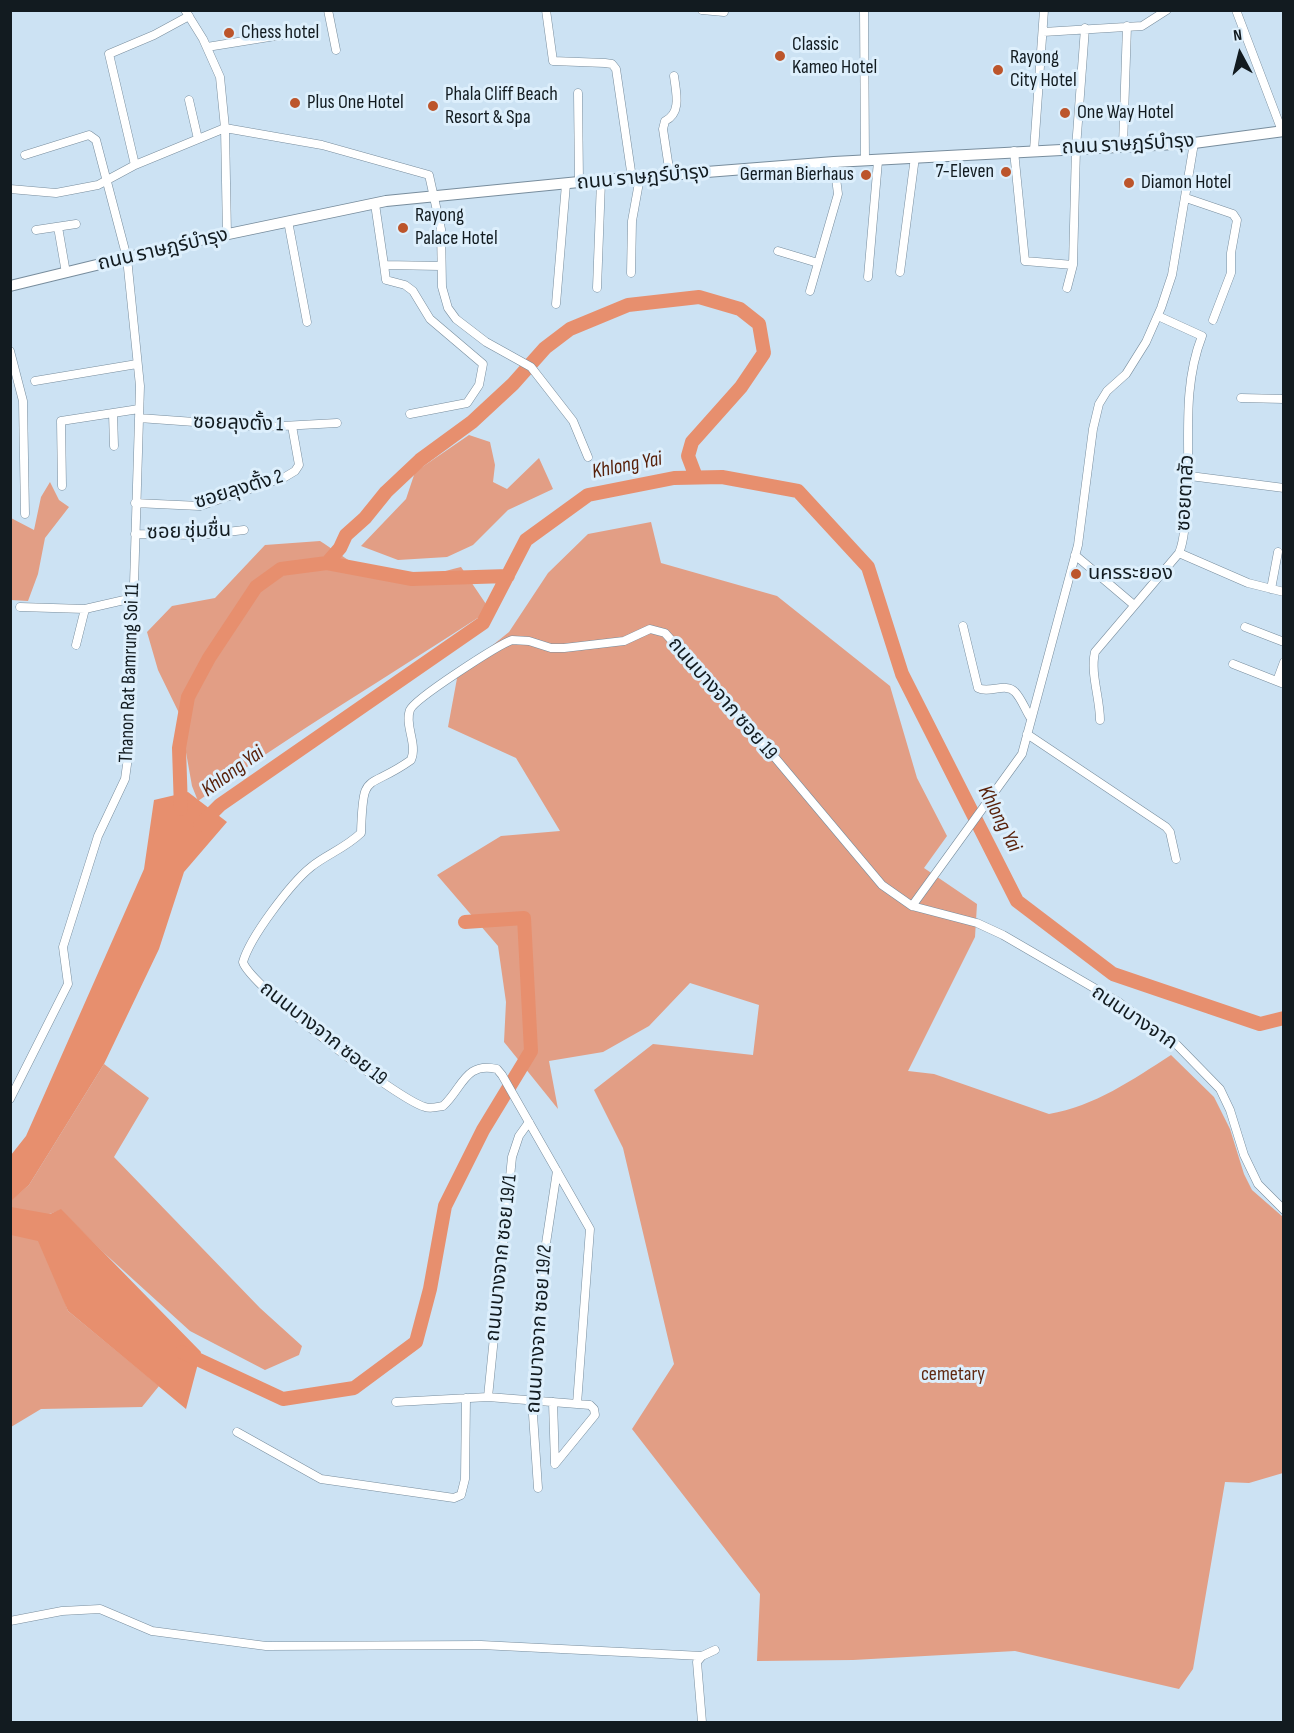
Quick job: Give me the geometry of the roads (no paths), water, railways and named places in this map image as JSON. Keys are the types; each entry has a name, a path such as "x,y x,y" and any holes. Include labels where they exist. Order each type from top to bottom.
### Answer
{"street":[{"path":"328,10 336,50"},
{"path":"546,10 553,61 612,64 616,69 636,178 631,273"},
{"path":"702,10 724,12"},
{"path":"864,10 865,161"},
{"path":"1034,150 1044,10"},
{"path":"1042,32 1142,26 1167,10"},
{"path":"1236,10 1283,131"},
{"path":"135,165 108,54 154,35 187,13 207,47 220,77 225,128 227,235"},
{"path":"1123,147 1127,26"},
{"path":"1067,288 1073,265 1076,148 1085,28"},
{"path":"207,47 294,33"},
{"path":"670,175 663,129 665,121 672,117 677,108 674,76"},
{"path":"578,93 579,182"},
{"path":"189,100 198,139"},
{"path":"10,189 43,193 71,192 106,181 135,165 225,128 322,145 424,172 432,179 441,229 444,298 452,314 486,342 531,367 573,421 588,457"},
{"name":"ถนน ราษฎร์บำรุง","path":"10,286 288,222 375,204 434,196 834,162 1194,142 1283,131"},
{"name":"Thanon Rat Bamrung Soi 11","path":"10,1100 68,984 63,946 70,920 98,836 125,779 129,750 139,418 137,364 127,258 96,140 89,135 25,155"},
{"path":"912,906 1022,754 1075,555 1093,429 1099,404 1107,391 1126,374 1146,342 1158,316 1172,275 1194,142"},
{"path":"1014,151 1025,261 1073,265"},
{"path":"900,272 915,157"},
{"path":"868,277 878,161"},
{"path":"810,291 838,194 834,162"},
{"path":"597,288 601,181"},
{"path":"556,304 566,184"},
{"path":"1186,198 1233,214 1237,220 1231,253 1231,273 1213,320"},
{"path":"375,204 384,278 409,287 430,319 483,364 479,385 467,403 410,414"},
{"path":"288,222 307,322"},
{"path":"36,230 76,224"},
{"path":"58,227 66,273"},
{"path":"778,251 818,263"},
{"path":"384,264 441,266"},
{"name":"ซอยตาสัว","path":"1100,720 1100,699 1093,661 1095,652 1113,634 1134,604 1179,553 1190,476 1187,405 1193,367 1202,336 1158,316"},
{"path":"10,351 22,401 25,514"},
{"path":"35,381 137,364"},
{"path":"1241,398 1284,399"},
{"path":"62,486 61,421 139,409"},
{"path":"113,413 114,446"},
{"name":"ซอยลุงตั้ง 1","path":"139,418 264,427 337,423"},
{"name":"ซอยลุงตั้ง 2","path":"135,502 200,506 285,477 295,471 298,465 292,426"},
{"path":"1190,476 1284,488"},
{"name":"ซอย ชุ่มชื่น","path":"135,534 201,535 244,530"},
{"path":"1270,590 1278,552"},
{"path":"1179,553 1248,583 1284,592"},
{"path":"1075,555 1134,604"},
{"path":"20,607 85,609 133,598"},
{"path":"76,645 85,609"},
{"path":"963,626 978,688 982,691 1004,688 1015,691 1030,717"},
{"path":"1245,627 1284,642"},
{"name":"ถนนบางจาก ซอย 19","path":"577,1404 591,1236 588,1223 502,1075 497,1069 475,1068 464,1077 443,1106 425,1107 414,1102 377,1078 266,991 247,973 243,962 252,942 273,911 311,867 346,847 361,832 363,792 371,781 411,760 413,746 409,714 411,707 425,694 504,643 521,640 555,648 624,640 650,629 664,633 751,729 882,885 912,906"},
{"path":"1233,664 1280,683 1284,662"},
{"path":"1027,734 1166,827 1170,832 1176,859"},
{"name":"ถนนบางจาก","path":"912,906 977,923 1003,935 1120,1003 1177,1045 1220,1089 1230,1110 1244,1155 1258,1184 1284,1210"},
{"name":"ถนนบางจาก ซอย 19/1","path":"488,1397 512,1157 519,1136 528,1122"},
{"name":"ถนนบางจาก ซอย 19/2","path":"538,1488 532,1400 545,1250 557,1171"},
{"path":"396,1402 488,1397 532,1400 590,1405 596,1414 555,1464 553,1402"},
{"path":"237,1432 321,1479 454,1498 462,1495 465,1479 466,1398"},
{"path":"10,1621 62,1611 99,1609 152,1631 266,1646 482,1645 702,1656"},
{"path":"702,1722 697,1662 702,1656 715,1650"}],"waterway":[{"path":"327,563 340,548 346,535 365,518 386,492 420,460 472,422 513,384 545,348 570,329 628,305 699,297 740,309 759,324 764,353 741,387 692,442 688,456 696,477"},
{"name":"Khlong Yai","path":"200,825 220,805 483,623 526,540 588,495 674,478 722,477 798,491 868,567 902,674 1017,901 1113,974 1260,1024 1284,1018"},
{"path":"181,809 179,748 188,697 209,658 256,587 281,569 327,563 412,579 508,576"},
{"path":"182,1352 283,1399 354,1388 416,1342 430,1289 445,1206 483,1130 531,1051 524,918 465,922"}],"place":[{"name":"Chess hotel","path":"229,33"},
{"name":"Classic Kameo Hotel","path":"780,56"},
{"name":"Rayong City Hotel","path":"998,70"},
{"name":"Plus One Hotel","path":"295,103"},
{"name":"Phala Cliff Beach Resort & Spa","path":"433,106"},
{"name":"One Way Hotel","path":"1065,113"},
{"name":"7-Eleven","path":"1006,172"},
{"name":"German Bierhaus","path":"866,175"},
{"name":"Diamon Hotel","path":"1129,183"},
{"name":"Rayong Palace Hotel","path":"403,228"},
{"name":"นครระยอง","path":"1076,574"}],"park label":[{"name":"cemetary","path":"953,1375"}]}
